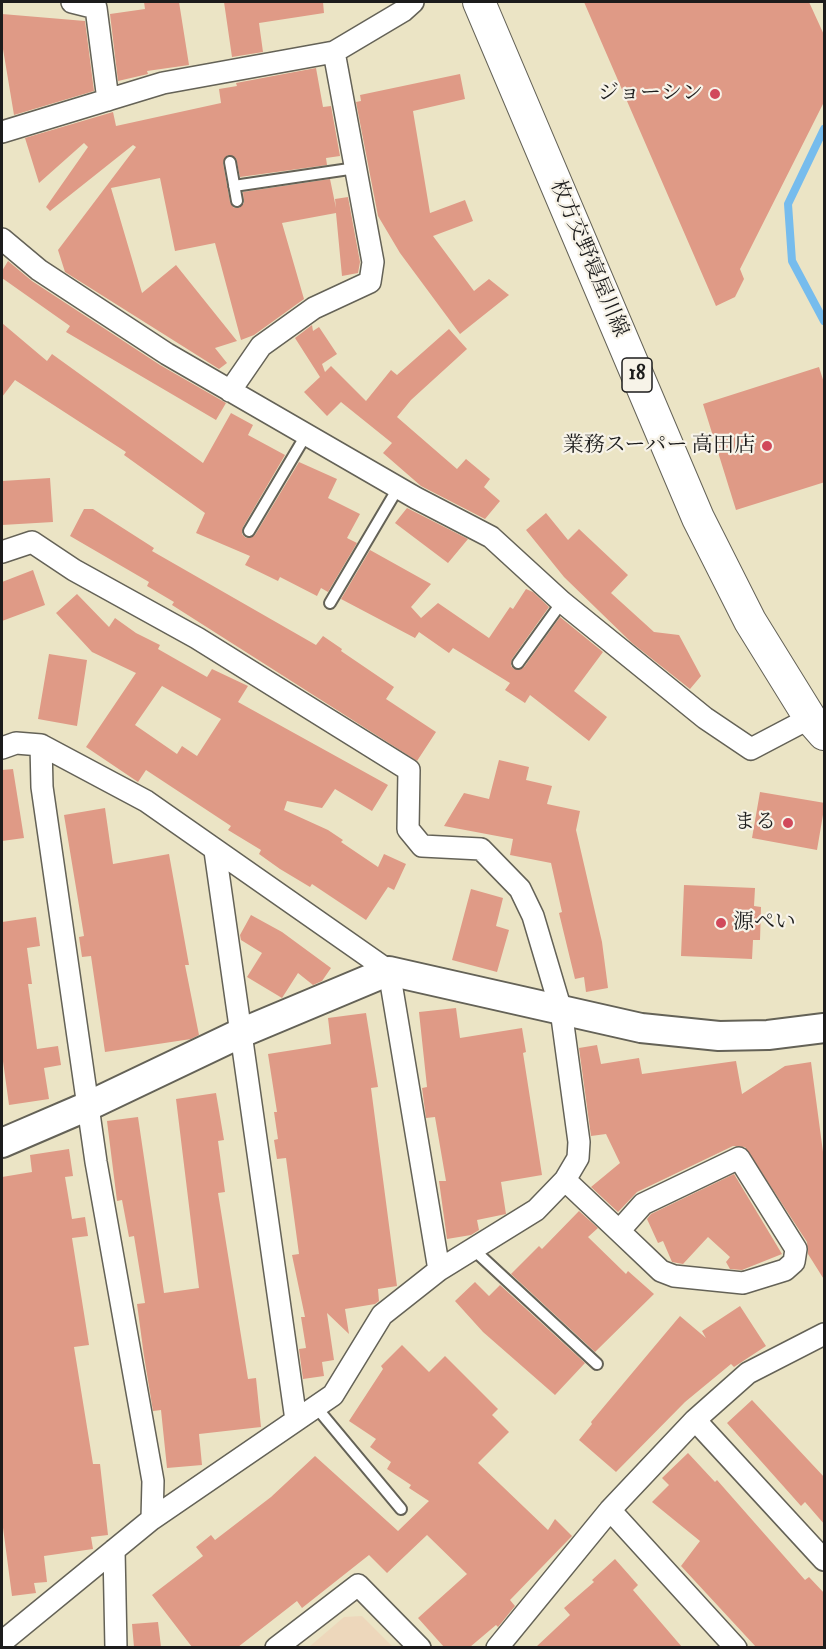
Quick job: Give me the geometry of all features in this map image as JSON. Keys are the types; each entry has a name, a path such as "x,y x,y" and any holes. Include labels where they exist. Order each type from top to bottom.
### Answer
{"main road":[{"name":"枚方交野寝屋川線","path":"479,2 698,518 750,621 817,726"}],"street":[{"path":"72,2 96,8 108,100"},
{"path":"2,132 163,83 333,52 403,12 413,2"},
{"path":"230,391 261,346 314,308 370,282 373,262 333,52"},
{"path":"2,239 39,270 167,354 398,488 491,537 562,602 705,718 751,749 817,726"},
{"path":"2,552 32,542 74,570 197,638 409,770 408,829 422,846 481,849 520,889 533,916 561,1010 579,1142 578,1158 564,1180 536,1210 439,1270 382,1316 333,1395 152,1519 3,1639"},
{"path":"2,748 16,743 41,745 146,801 389,971 641,1028 718,1036 824,1033"},
{"path":"41,745 42,787 88,1106 153,1481 152,1519"},
{"path":"215,851 296,1420"},
{"path":"2,1143 88,1106 241,1033 389,971"},
{"path":"389,971 439,1270"},
{"path":"564,1180 661,1271 674,1276 743,1283 785,1270 794,1262 796,1249 740,1158 643,1204 619,1231"},
{"path":"497,1647 610,1510 695,1420 748,1373 820,1343"},
{"path":"695,1420 825,1560"},
{"path":"610,1510 736,1647"},
{"path":"114,1550 116,1647"},
{"path":"276,1647 358,1585 420,1647"}],"lane":[{"path":"230,162 237,201"},
{"path":"234,186 356,168"},
{"path":"249,531 306,435"},
{"path":"330,603 398,488"},
{"path":"518,663 562,602"},
{"path":"474,1250 597,1364"},
{"path":"316,1407 400,1509"}],"shaded area":[{"path":"362,1616 393,1647 309,1647 344,1617"}],"building":[{"path":"144,2 179,2 189,65 147,71 148,74 118,81 110,14 145,9"},
{"path":"224,2 323,2 324,13 259,23 263,52 232,57"},
{"path":"584,2 809,2 825,37 825,100 740,269 744,279 735,297 716,306"},
{"path":"2,14 85,21 94,91 14,115 2,43"},
{"path":"316,68 323,107 331,106 340,156 326,158 327,165 240,177 236,158 228,155 223,163 230,202 234,208 239,208 244,203 243,192 330,179 336,208 335,199 348,197 360,262 358,273 342,276 336,213 282,223 304,299 254,335 241,340 215,243 175,251 160,178 111,188 142,293 176,265 237,341 215,348 227,363 219,369 65,272 58,250 136,147 133,145 50,211 46,207 88,147 84,143 39,183 25,138 113,112 116,126 221,103 219,89 237,86 236,83"},
{"path":"460,74 465,99 413,111 430,213 465,200 473,221 433,236 474,291 489,279 509,295 460,334 400,253 378,216 356,102 361,101 360,95"},
{"path":"8,261 32,281 160,365 226,403 216,420 66,332 70,326 2,278 2,271"},
{"path":"2,323 47,361 52,354 203,463 231,413 253,425 248,435 285,455 243,527 242,534 246,538 255,535 299,462 337,479 328,498 360,514 347,538 357,543 328,592 321,588 317,596 280,577 278,581 245,565 250,556 196,533 205,513 124,455 126,452 15,380 2,397"},
{"path":"312,325 313,331 319,327 337,354 322,364 325,372 331,366 366,401 391,370 397,375 449,329 467,349 411,400 397,417 457,469 466,459 490,479 484,487 500,501 485,519 421,486 383,453 392,443 341,402 327,416 304,392 320,377 295,338"},
{"path":"819,367 825,386 825,482 736,510 703,404"},
{"path":"50,478 53,522 2,525 2,481"},
{"path":"407,508 468,539 448,563 395,523"},
{"path":"84,509 93,509 154,548 152,551 316,645 323,636 394,687 386,699 436,732 417,761 172,605 174,602 147,586 149,582 70,536"},
{"path":"546,513 568,540 579,529 628,575 611,593 654,632 679,635 701,676 690,689 632,643 564,577 526,530"},
{"path":"370,550 431,584 411,607 421,618 438,603 489,638 510,607 513,609 526,589 533,592 549,607 512,659 511,666 514,669 524,667 560,617 603,652 574,691 607,717 589,741 530,695 525,703 505,690 510,683 453,648 449,653 419,632 415,638 341,599"},
{"path":"33,570 45,605 2,621 2,582"},
{"path":"77,594 109,627 115,618 136,633 160,645 158,649 207,677 212,669 248,686 238,702 388,785 372,811 335,789 322,808 287,801 284,810 328,830 343,840 341,842 378,867 384,854 406,864 394,890 388,887 366,920 312,884 310,887 280,869 259,854 261,850 228,830 231,826 146,770 138,782 86,747 136,673 92,652 56,613","holes":["162,686 221,719 197,756 182,746 177,754 135,725"]},
{"path":"49,654 87,660 77,726 38,719"},
{"path":"499,760 529,767 526,780 552,786 547,804 580,811 576,830 602,942 608,988 586,992 584,977 575,979 559,913 562,912 551,863 510,855 513,839 444,826 464,793 489,799"},
{"path":"13,769 24,838 2,841 2,770"},
{"name":"まる","path":"760,792 825,803 817,850 752,838"},
{"path":"105,808 113,864 169,854 189,965 185,965 199,1035 191,1039 105,1052 91,956 82,957 79,937 84,936 64,815"},
{"name":"源ぺい","path":"684,885 755,888 754,906 761,907 760,940 753,940 752,959 681,956"},
{"path":"471,889 503,898 496,926 509,930 497,972 452,960"},
{"path":"251,915 282,932 331,968 322,981 313,985 298,973 282,998 247,977 262,953 241,940 240,935"},
{"path":"36,917 40,946 27,948 32,984 28,984 37,1049 58,1046 61,1065 44,1068 49,1099 9,1105 2,1054 2,922"},
{"path":"456,1008 460,1038 522,1028 526,1052 523,1053 542,1175 501,1182 506,1214 477,1220 479,1230 471,1235 447,1239 439,1181 446,1181 435,1117 426,1118 422,1088 427,1087 419,1012"},
{"path":"366,1013 378,1087 371,1088 397,1286 378,1289 379,1301 375,1304 345,1309 349,1334 327,1313 334,1360 322,1362 324,1376 303,1379 299,1349 306,1348 301,1317 305,1317 292,1255 299,1254 286,1158 277,1159 274,1140 278,1139 274,1112 277,1112 268,1054 331,1044 328,1018"},
{"path":"597,1045 601,1064 639,1058 642,1074 736,1061 742,1094 785,1066 811,1062 825,1167 825,1281 808,1254 807,1242 745,1147 733,1146 637,1192 618,1212 591,1187 620,1163 606,1134 591,1136 579,1048"},
{"path":"216,1093 224,1140 218,1141 225,1192 218,1193 248,1379 256,1378 261,1427 199,1434 202,1465 167,1468 161,1410 153,1411 144,1356 137,1304 145,1303 134,1236 129,1237 122,1200 117,1201 107,1121 138,1117 164,1293 199,1288 176,1099"},
{"path":"69,1149 73,1176 65,1177 72,1219 85,1217 88,1236 72,1238 89,1345 74,1347 93,1464 100,1464 108,1535 91,1537 93,1549 44,1556 47,1582 34,1583 36,1593 12,1596 2,1520 2,1177 32,1172 30,1155"},
{"path":"734,1174 782,1254 742,1270 730,1269 726,1262 730,1257 708,1237 683,1264 672,1262 663,1241 658,1243 647,1219 651,1214"},
{"path":"579,1211 598,1228 588,1237 626,1274 628,1271 654,1294 595,1352 511,1274 539,1246 542,1249"},
{"path":"475,1282 489,1296 500,1285 585,1363 555,1395 483,1332 455,1301"},
{"path":"740,1306 766,1346 734,1367 731,1364 685,1402 616,1472 579,1440 592,1424 591,1422 680,1316 706,1338 702,1331"},
{"path":"402,1345 429,1372 445,1356 498,1409 492,1415 509,1432 478,1463 548,1530 555,1519 572,1536 510,1600 515,1606 498,1627 496,1625 470,1647 444,1647 418,1618 467,1574 427,1535 387,1573 369,1555 302,1608 297,1601 238,1647 192,1647 152,1595 203,1556 196,1547 211,1535 215,1540 271,1497 315,1456 398,1531 429,1501 409,1488 411,1485 387,1469 391,1462 370,1447 376,1439 349,1421 383,1369 381,1366"},
{"path":"752,1400 825,1478 825,1525 805,1502 801,1506 727,1423"},
{"path":"688,1453 715,1482 717,1480 805,1580 809,1577 825,1594 825,1647 756,1647 681,1566 700,1541 652,1502 669,1485 662,1478"},
{"path":"615,1559 638,1585 633,1590 682,1647 536,1647 570,1615 564,1608 594,1582 592,1580"},
{"path":"158,1622 161,1647 134,1647 132,1624"}],"waterway":[{"path":"824,129 788,204 792,261 824,321"}],"place":[{"name":"ジョーシン","path":"715,94"},
{"name":"業務スーパー 高田店","path":"767,446"},
{"name":"まる","path":"788,823"},
{"name":"源ぺい","path":"721,923"}]}
